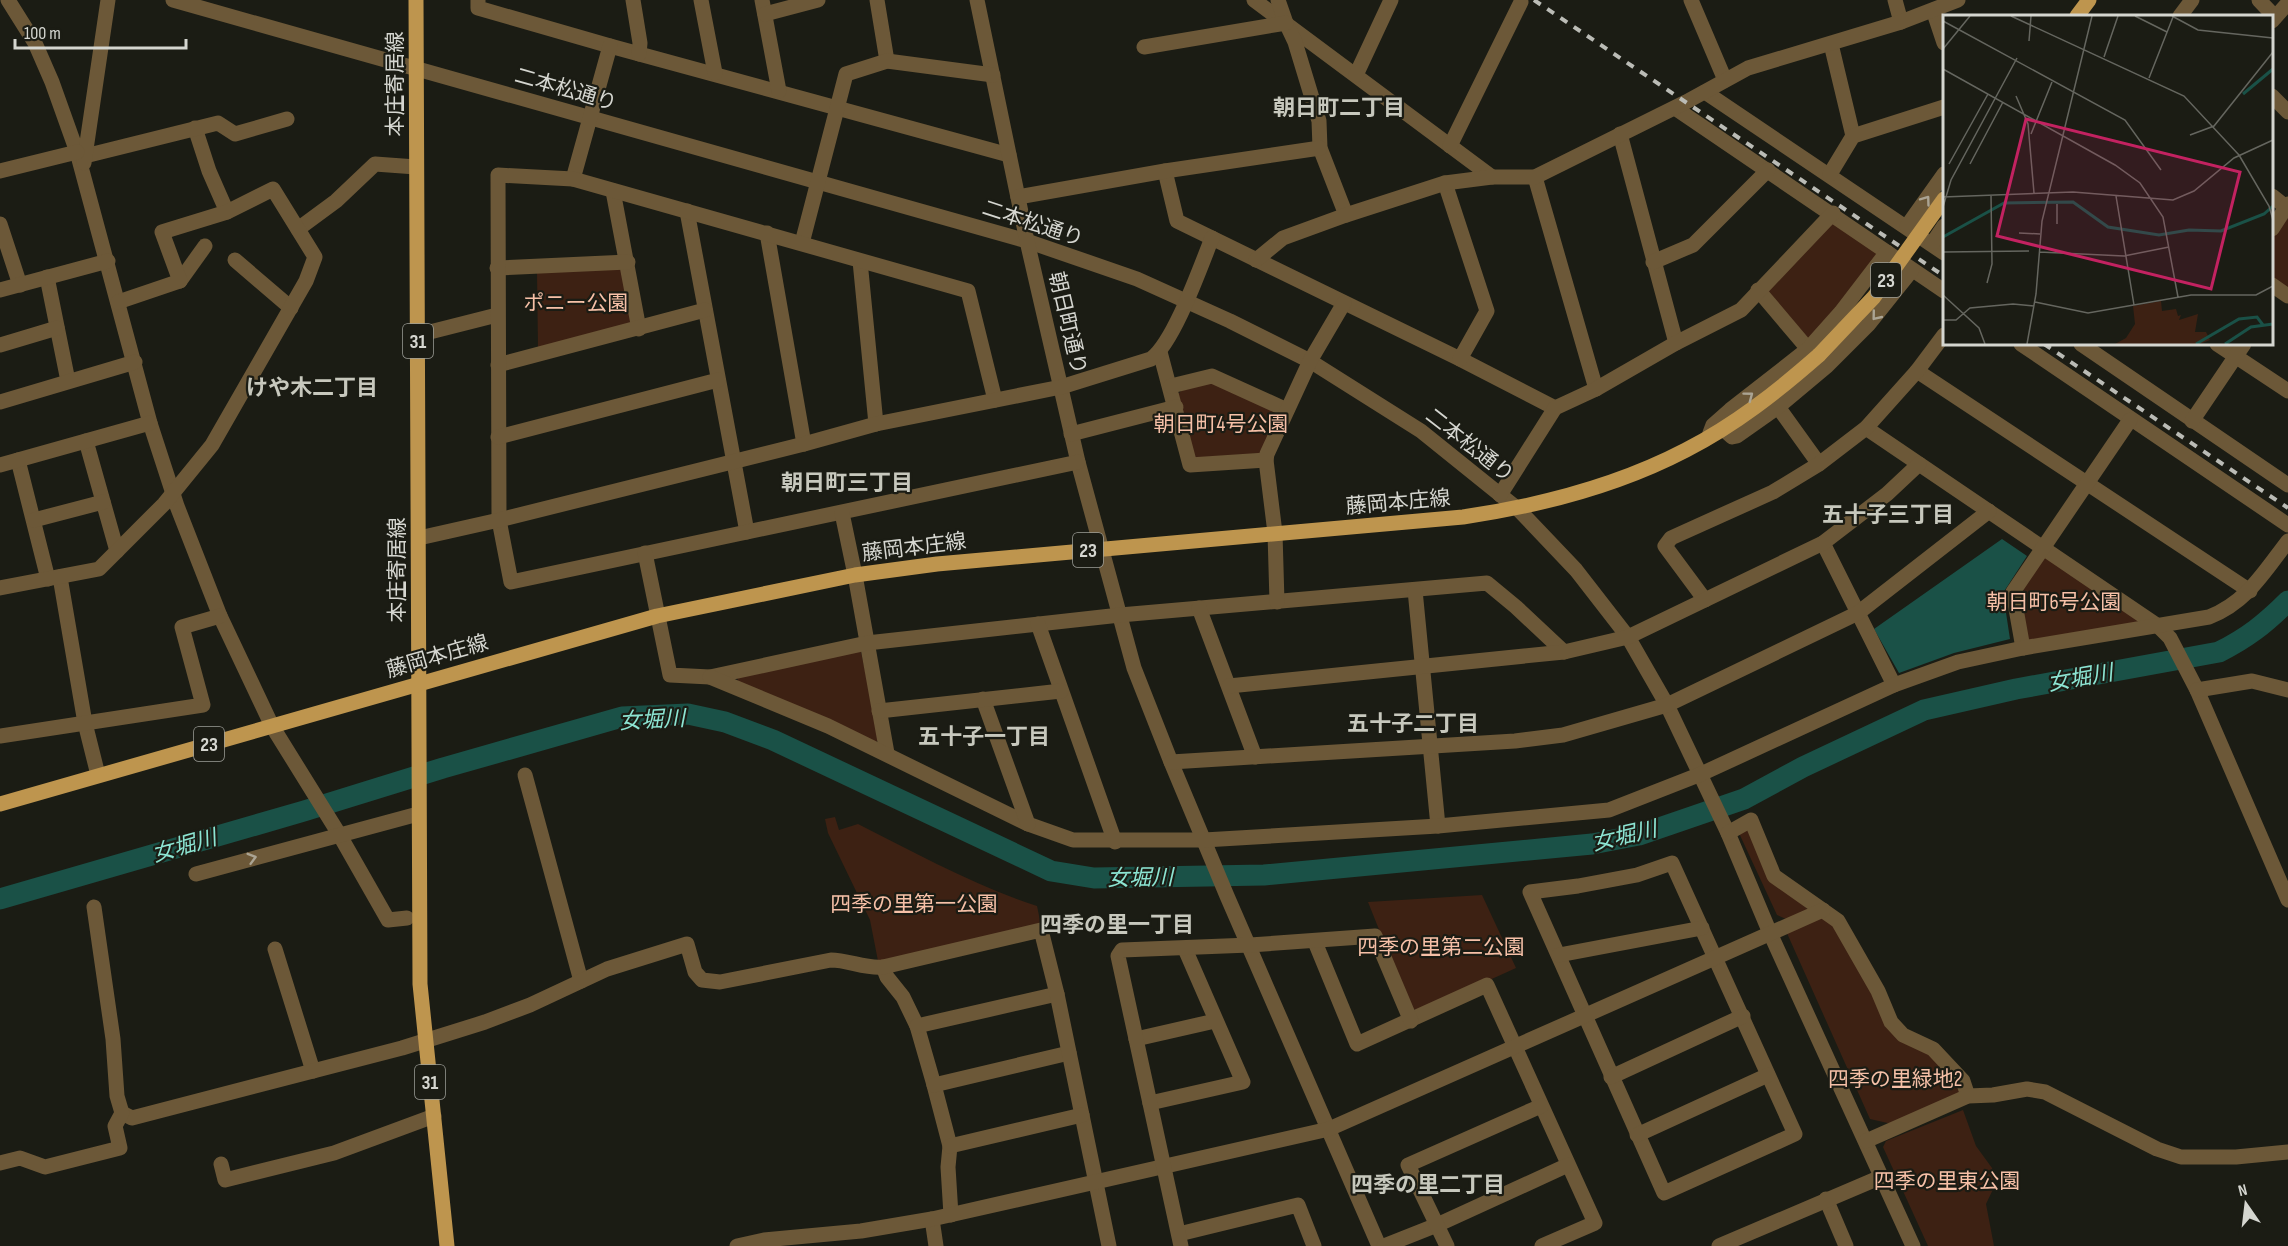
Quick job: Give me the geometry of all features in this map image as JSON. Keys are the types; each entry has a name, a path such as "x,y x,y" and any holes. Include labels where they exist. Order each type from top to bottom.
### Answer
{"main road":[{"name":"本庄寄居線","path":"416,0 420,984 447,1246"},
{"path":"2078,15 2089,0"},
{"name":"23","path":"1814,352 1874,297 1943,200"},
{"name":"藤岡本庄線","path":"0,804 657,616 855,576 937,564 1463,517 1518,509 1566,496 1634,472 1684,451 1723,429 1769,397 1814,352"}],"street":[{"path":"81,154 108,0"},
{"name":"二本松通り","path":"174,0 1027,241 1137,279 1310,361 1421,431 1518,509 1576,570 1628,637 1667,705 1701,774 1770,933 1912,1246"},
{"path":"478,0 478,8 1009,154"},
{"path":"633,0 640,43 639,54"},
{"path":"701,0 715,73"},
{"path":"778,91 763,7 818,0"},
{"path":"877,0 887,61"},
{"name":"朝日町通り","path":"977,0 1027,241 1071,434 1134,668 1227,896 1382,1246"},
{"path":"1254,0 1492,177"},
{"path":"1278,0 1295,42 1319,121 1320,148 1346,215"},
{"path":"1356,75 1391,0"},
{"path":"1691,0 1725,80"},
{"path":"1895,0 1901,21"},
{"path":"1256,260 1283,238 1445,183 1492,177 1535,177 1675,108 1748,68 1831,44 1958,0"},
{"path":"2181,15 2192,0"},
{"path":"2259,0 2270,15"},
{"path":"1450,146 1521,2"},
{"path":"2273,19 2288,3"},
{"path":"6,5 35,43 81,154 83,172 150,423 173,493 220,616 272,726 337,831 388,920 407,918"},
{"path":"1933,10 1943,40"},
{"path":"1143,47 1286,23"},
{"path":"1831,44 1853,136"},
{"path":"573,179 610,46"},
{"path":"802,243 846,74 887,61 993,75"},
{"path":"1705,92 1830,174 1897,223 1907,226 1938,249 1943,230"},
{"path":"2273,98 2288,112"},
{"path":"1830,174 1853,136 1943,107"},
{"path":"1675,108 1833,213 1943,290"},
{"path":"0,171 218,123 235,134 287,120"},
{"path":"195,128 209,171 227,212"},
{"path":"1620,134 1676,344"},
{"path":"1018,197 1165,171 1320,148"},
{"path":"298,229 336,201 375,164 416,167"},
{"path":"1653,262 1693,245 1768,170"},
{"path":"1165,171 1177,221 1555,408"},
{"path":"995,400 968,291 573,179 498,175 499,520 511,582 1078,462"},
{"path":"1907,226 1943,175"},
{"path":"1535,177 1596,389"},
{"path":"1445,183 1487,311 1460,359"},
{"path":"0,588 99,569 173,493 212,445 306,281 315,257 273,189 227,212 162,232 180,281"},
{"path":"613,191 639,329"},
{"path":"2273,197 2287,206 2273,226"},
{"path":"687,211 732,462 747,532"},
{"path":"1500,495 1555,408 1596,389 1741,310 1833,213"},
{"path":"0,224 20,285"},
{"path":"767,233 804,444"},
{"path":"419,538 732,462 876,424 1060,387 1143,362 1160,352 1186,301 1212,238"},
{"path":"118,302 180,281 205,246"},
{"path":"1709,437 1713,425 1730,410 1814,352 1887,252"},
{"path":"235,260 291,308"},
{"path":"0,290 108,261"},
{"path":"860,261 876,424"},
{"path":"497,268 628,262"},
{"path":"1723,429 1732,437 1737,436 1803,387 1854,339 1912,270"},
{"path":"47,277 68,381"},
{"path":"1758,290 1814,352"},
{"path":"1277,602 1275,533 1266,460 1310,361 1344,303"},
{"path":"498,365 705,310"},
{"path":"418,334 497,315"},
{"path":"0,345 57,328"},
{"path":"1705,600 1665,546 1671,538 1773,492 1819,464 1866,428 1917,371 1943,336"},
{"path":"2022,345 2288,525"},
{"path":"2088,345 2192,421 2288,485"},
{"path":"2218,345 2288,391"},
{"path":"2192,421 2243,345"},
{"path":"1160,352 1171,386 1190,465 1266,460"},
{"path":"0,402 135,362"},
{"path":"1917,371 2250,591"},
{"path":"1171,386 1212,376 1287,410"},
{"path":"498,437 718,380"},
{"path":"1071,434 1176,407"},
{"path":"1778,407 1819,464"},
{"path":"2023,648 2013,592 2130,420"},
{"path":"0,465 150,423"},
{"path":"1866,428 2158,626 2170,638 2195,686 2288,900"},
{"path":"86,441 117,551"},
{"path":"18,460 34,520 54,578 98,775"},
{"path":"1228,686 1564,652 1628,637 1823,543 1887,494 1919,464"},
{"path":"34,520 103,502"},
{"path":"1171,762 1515,741 1563,735 1667,705 1858,613 1989,511"},
{"path":"842,513 887,753"},
{"path":"710,677 887,753 1028,824 1073,840 1205,842 1438,826 1610,810 1701,774 1894,686 1958,663 2023,648 2209,617 2226,610 2250,591 2288,541"},
{"path":"1823,543 1894,686"},
{"path":"645,553 670,675 710,677 867,643 1120,615 1487,583 1564,652"},
{"path":"1415,591 1438,826"},
{"path":"1199,608 1255,757"},
{"path":"0,735 203,705 182,627 220,616"},
{"path":"1038,624 1115,842"},
{"path":"2195,686 2252,681 2288,690"},
{"path":"879,711 1061,691"},
{"path":"983,699 1028,824"},
{"path":"525,775 581,981"},
{"path":"196,874 337,831 418,812"},
{"path":"1726,831 1751,820 1774,876 1838,921 1878,991 1891,1023 1903,1035 1933,1049 1963,1081 1968,1096"},
{"path":"1672,863 1795,1134 1664,1193 1583,1015 1559,955 1530,892 1637,875 1672,863"},
{"path":"94,907 112,1039 117,1096 122,1113"},
{"path":"737,1246 764,1240 861,1232 932,1219 1329,1129 1823,910"},
{"path":"1559,955 1702,928"},
{"path":"0,1163 20,1158 45,1167 120,1148 115,1126 122,1113 134,1107 312,1067 400,1039 424,1040 485,1022 530,1005 607,969 687,944 695,972 702,980 720,982 831,960 880,967 1041,930 1058,994 1108,1246"},
{"path":"1314,1246 1298,1205 1180,1240 1118,956 1122,950 1315,942 1375,936 1412,1021"},
{"path":"1315,942 1357,1044 1487,985 1595,1222 1542,1246"},
{"path":"276,949 312,1067"},
{"path":"1150,1102 1243,1082 1185,949"},
{"path":"880,967 903,997 917,1026 934,1085 951,1146 948,1167 951,1215"},
{"path":"917,1026 1058,994"},
{"path":"1611,1077 1743,1016"},
{"path":"1136,1040 1215,1021"},
{"path":"934,1085 1069,1053"},
{"path":"1637,1135 1768,1075"},
{"path":"1866,1141 1968,1096 1993,1095 2027,1089 2046,1092 2157,1149 2181,1157 2236,1157 2288,1152"},
{"path":"1447,1246 1408,1165 1541,1106"},
{"path":"951,1146 1082,1115"},
{"path":"221,1164 225,1180 334,1153 434,1116"},
{"path":"1382,1246 1437,1225 1568,1165"},
{"path":"1719,1246 1881,1177"},
{"path":"1826,1199 1846,1246"},
{"path":"932,1219 936,1246"}],"green space":[{"path":"2288,215 2288,288 2273,278 2273,238"},
{"path":"1834,222 1877,251 1878,257 1857,287 1809,338 1806,338 1767,291"},
{"name":"ポニー公園","path":"623,269 632,323 538,348 537,272"},
{"name":"朝日町4号公園","path":"1211,382 1277,412 1278,417 1264,453 1193,458 1177,395 1182,390"},
{"name":"朝日町6号公園","path":"2049,555 2140,619 2138,622 2028,642 2016,593 2041,557"},
{"path":"856,650 861,652 879,736 876,743 738,682 737,675"},
{"name":"四季の里第一公園","path":"835,817 839,830 858,824 968,879 1037,906 1041,925 878,961 870,920 828,833 825,819"},
{"path":"1748,825 1773,880 1809,910 1786,919 1777,915 1738,831"},
{"name":"四季の里第二公園","path":"1482,895 1516,968 1419,1012 1410,1007 1368,902"},
{"name":"四季の里緑地2","path":"1822,915 1834,922 1877,998 1959,1083 1960,1093 1892,1124 1870,1119 1786,931"},
{"name":"四季の里東公園","path":"1963,1110 1976,1146 1992,1168 1996,1183 1986,1204 1994,1246 1928,1246 1883,1147 1886,1141"}],"water":[{"path":"2002,539 2027,556 2003,593 2010,639 1954,653 1899,673 1874,629"}],"waterway":[{"name":"女堀川","path":"0,899 622,717 688,714 725,722 773,740 1051,871 1094,878 1264,875 1592,844 1639,835 1744,799 1803,767 1924,710 2016,689 2219,652 2255,630 2288,601"}],"railway":[{"path":"1534,0 1943,275"},
{"path":"2045,345 2288,508"}],"district":[{"name":"朝日町二丁目","path":"1339,107"},
{"name":"けや木二丁目","path":"312,387"},
{"name":"朝日町三丁目","path":"847,482"},
{"name":"五十子三丁目","path":"1888,514"},
{"name":"五十子二丁目","path":"1413,723"},
{"name":"五十子一丁目","path":"984,736"},
{"name":"四季の里一丁目","path":"1117,924"},
{"name":"四季の里二丁目","path":"1428,1184"}]}
